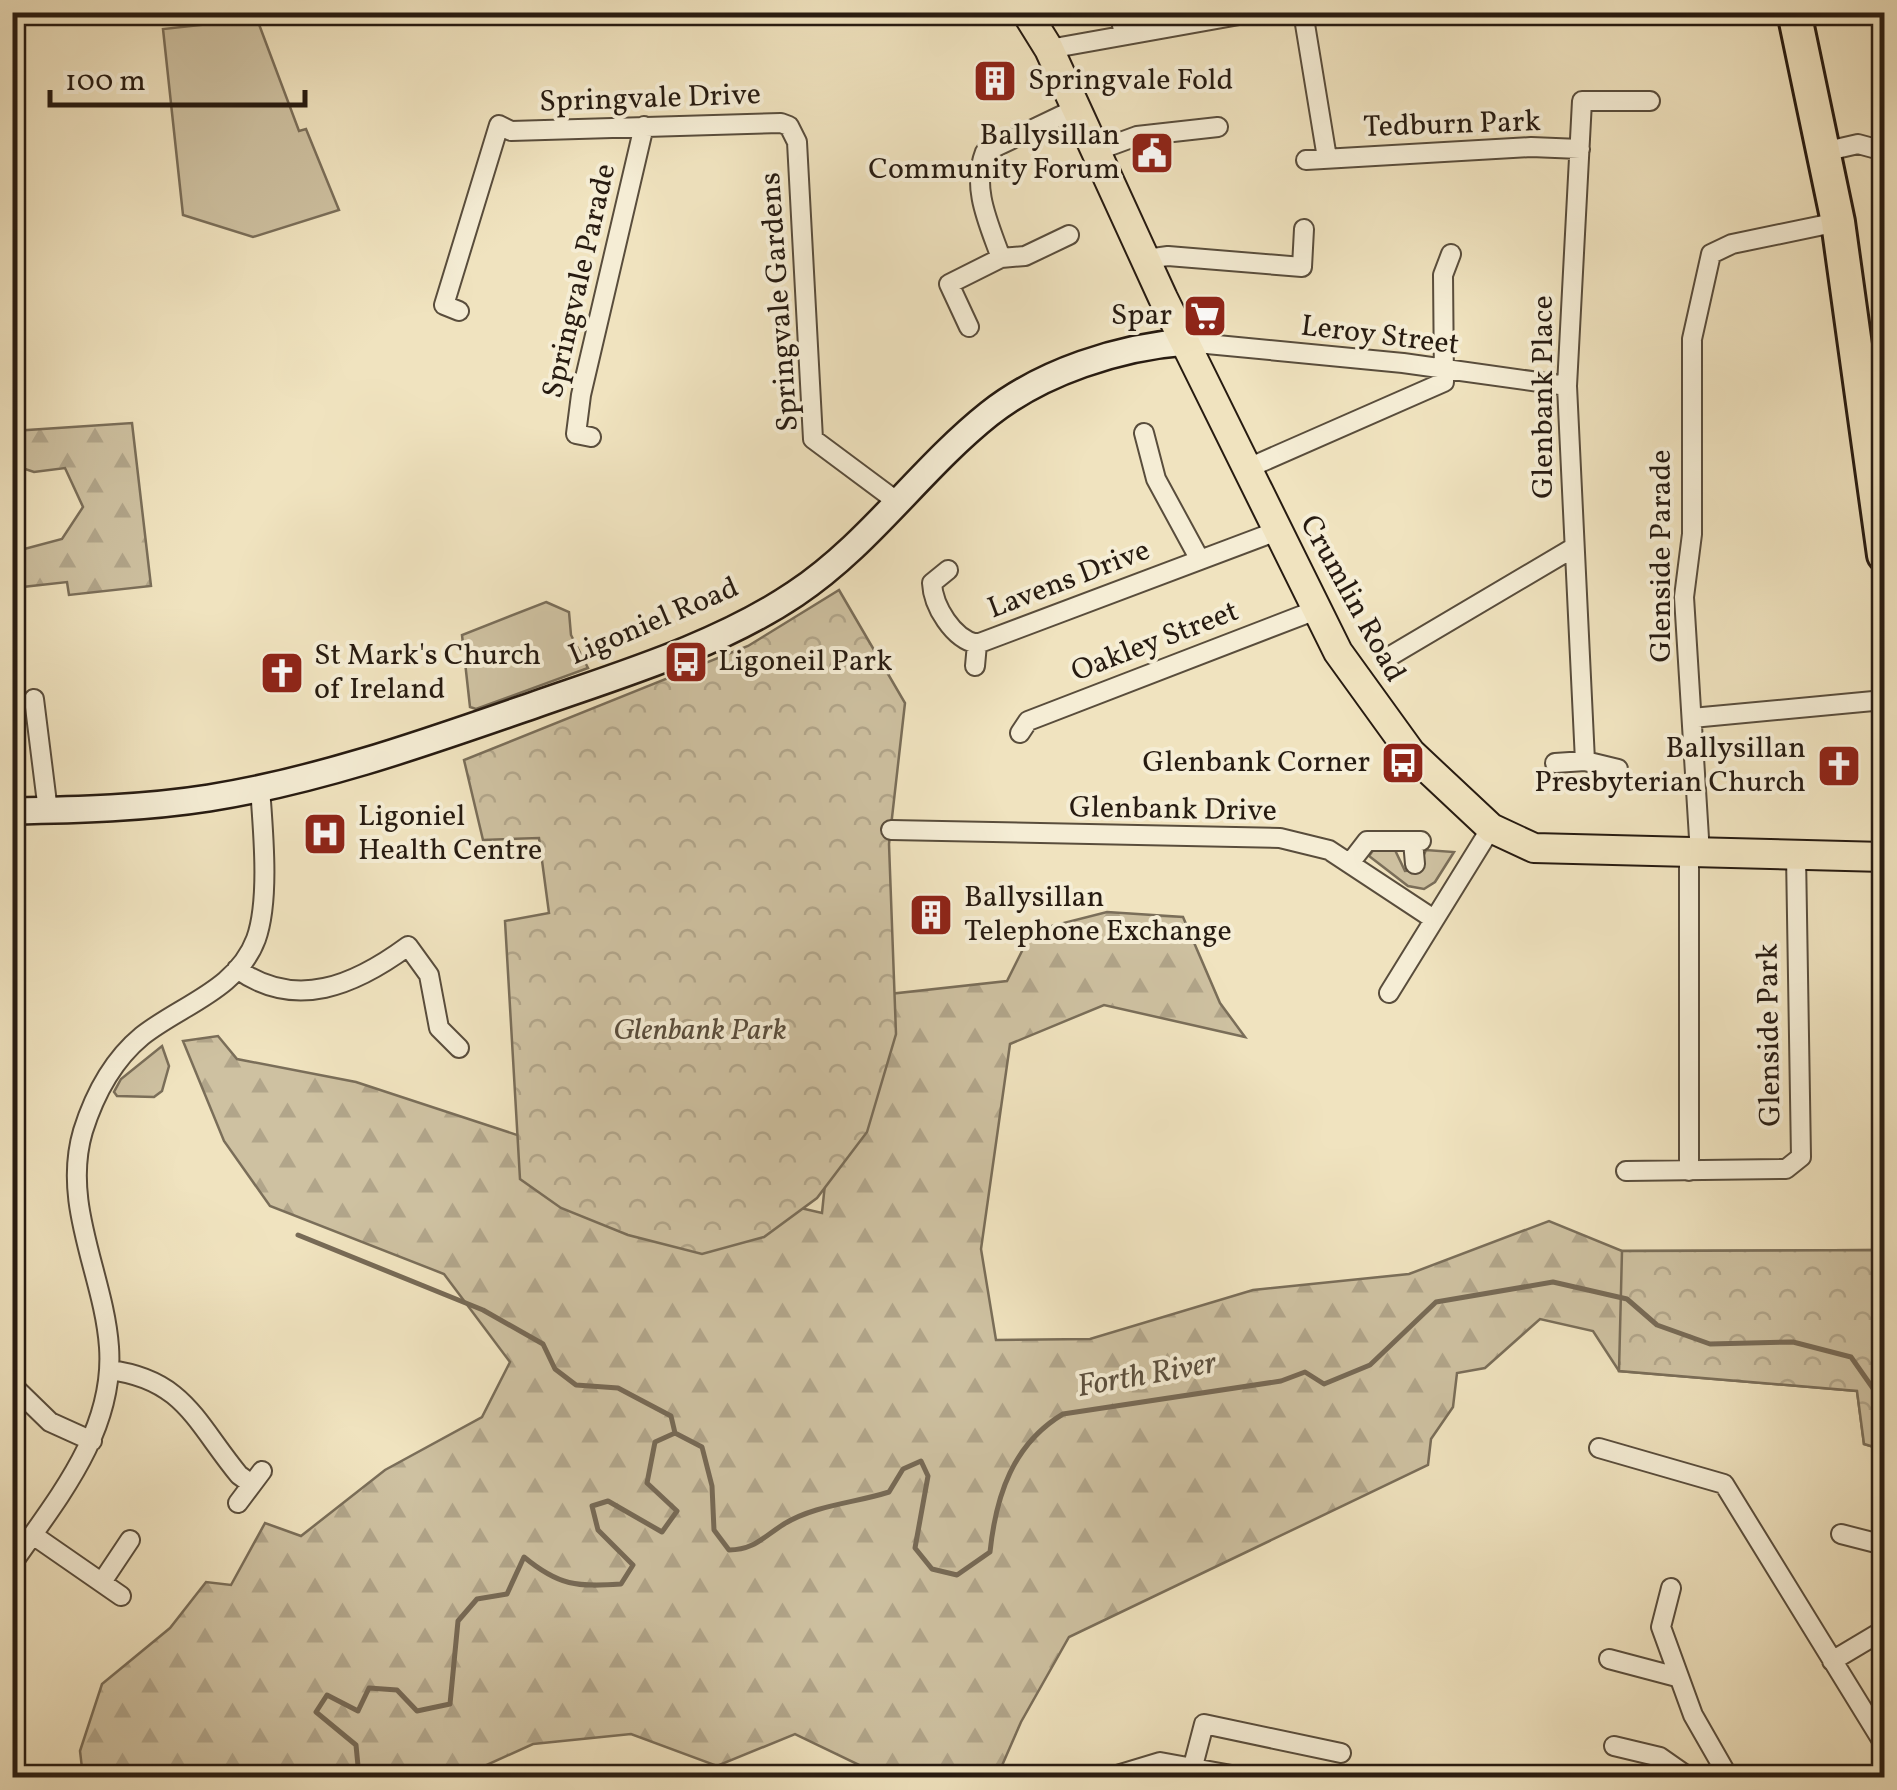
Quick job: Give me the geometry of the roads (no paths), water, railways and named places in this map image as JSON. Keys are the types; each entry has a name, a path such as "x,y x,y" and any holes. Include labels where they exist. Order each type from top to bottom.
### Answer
{"highway":[{"path":"1794,12 1838,222 1884,556"}],"main road":[{"name":"Crumlin Road","path":"1026,12 1049,49 1316,610 1353,676 1398,738 1490,828 1534,848 1884,857"}],"street":[{"path":"1119,12 1124,34"},
{"path":"1049,49 1124,34 1163,20 1256,12"},
{"name":"Tedburn Park","path":"1303,12 1327,158"},
{"name":"Glenbank Place","path":"1585,761 1567,386 1582,102 1650,101"},
{"path":"1001,258 982,203 980,166 985,152 1077,108"},
{"name":"Springvale Drive","path":"459,311 444,304 499,125 521,130 780,122"},
{"name":"Springvale Gardens","path":"780,122 789,126 797,142 813,438 899,503"},
{"name":"Springvale Parade","path":"591,437 576,434 581,395 644,126"},
{"path":"1096,150 1138,136 1218,126"},
{"path":"1823,152 1858,144 1884,152"},
{"name":"Tedburn Park","path":"1306,160 1531,147 1580,149"},
{"name":"Glenside Parade","path":"1695,854 1684,597 1692,534 1692,339 1711,254 1732,244 1838,222"},
{"path":"1146,259 1168,256 1302,267 1304,229"},
{"path":"970,328 948,284 1001,258 1025,256 1069,234"},
{"path":"1246,469 1436,389 1444,382 1443,276 1450,254"},
{"name":"Ligoniel Road","path":"12,812 192,800 260,788 465,731 613,677 750,620 828,569 966,435 1006,402 1092,362 1150,346 1186,342"},
{"name":"Leroy Street","path":"1186,342 1567,386"},
{"path":"1144,433 1156,479 1200,560"},
{"name":"Lavens Drive","path":"948,570 932,583 932,601 963,639 976,644 1276,531"},
{"path":"1392,655 1573,548"},
{"name":"Oakley Street","path":"1020,732 1028,721 1316,610"},
{"path":"975,666 976,644"},
{"path":"34,699 48,811"},
{"path":"1692,718 1884,700"},
{"path":"1554,764 1585,761 1618,769"},
{"path":"12,1564 92,1441 109,1370 101,1301 79,1208 82,1136 112,1069 139,1038 237,969 257,937 262,847 260,788"},
{"path":"1389,994 1490,828"},
{"name":"Glenbank Drive","path":"891,830 1280,838 1329,850 1432,918"},
{"path":"1350,863 1366,841 1417,840 1415,864"},
{"path":"1689,1171 1695,854"},
{"name":"Glenside Park","path":"1626,1170 1786,1169 1800,1158 1796,854"},
{"path":"237,969 263,986 287,993 331,986 377,969 408,946 429,975 439,1028 458,1048"},
{"path":"109,1370 135,1373 176,1394 239,1475 256,1477 238,1503"},
{"path":"12,1384 50,1422 92,1441"},
{"path":"1599,1448 1724,1484 1884,1744"},
{"path":"1841,1534 1884,1545"},
{"path":"32,1535 121,1596"},
{"path":"102,1582 130,1540"},
{"path":"1671,1588 1661,1627 1678,1677 1723,1775"},
{"path":"1832,1662 1884,1630"},
{"path":"1609,1658 1678,1677"},
{"path":"1193,1766 1204,1724 1342,1753"},
{"path":"1614,1746 1660,1757 1690,1778"},
{"path":"1108,1778 1141,1764 1193,1766 1248,1778"}],"waterway":[{"path":"298,1235 483,1310 543,1344 555,1369 576,1385 618,1388 671,1416 675,1433"},
{"name":"Forth River","path":"675,1433 702,1447 712,1486 714,1530 729,1550 752,1545 809,1513 889,1492 903,1469 921,1461 928,1476 915,1548 932,1569 957,1575 990,1552 997,1511 1010,1473 1031,1440 1063,1414 1281,1381 1305,1372 1324,1384 1370,1365 1436,1302 1553,1282 1627,1299 1657,1325 1710,1344 1793,1342 1851,1357 1884,1404"},
{"name":"Forth River","path":"343,1778 358,1766 356,1745 316,1712 327,1695 358,1711 369,1688 397,1690 417,1711 450,1704 458,1621 477,1599 507,1594 524,1557 558,1579 592,1585 621,1584 633,1565 598,1530 592,1506 608,1501 662,1532 677,1511 647,1483 655,1442 675,1433"}],"place":[{"name":"Springvale Fold","path":"995,81"},
{"name":"Ballysillan Community Forum","path":"1152,153"},
{"name":"Spar","path":"1205,316"},
{"name":"Ligoneil Park","path":"686,662"},
{"name":"St Mark's Church of Ireland","path":"282,673"},
{"name":"Glenbank Corner","path":"1403,763"},
{"name":"Ballysillan Presbyterian Church","path":"1839,766"},
{"name":"Ligoniel Health Centre","path":"325,834"},
{"name":"Ballysillan Telephone Exchange","path":"931,915"}],"park label":[{"name":"Glenbank Park","path":"700,1031"}]}
